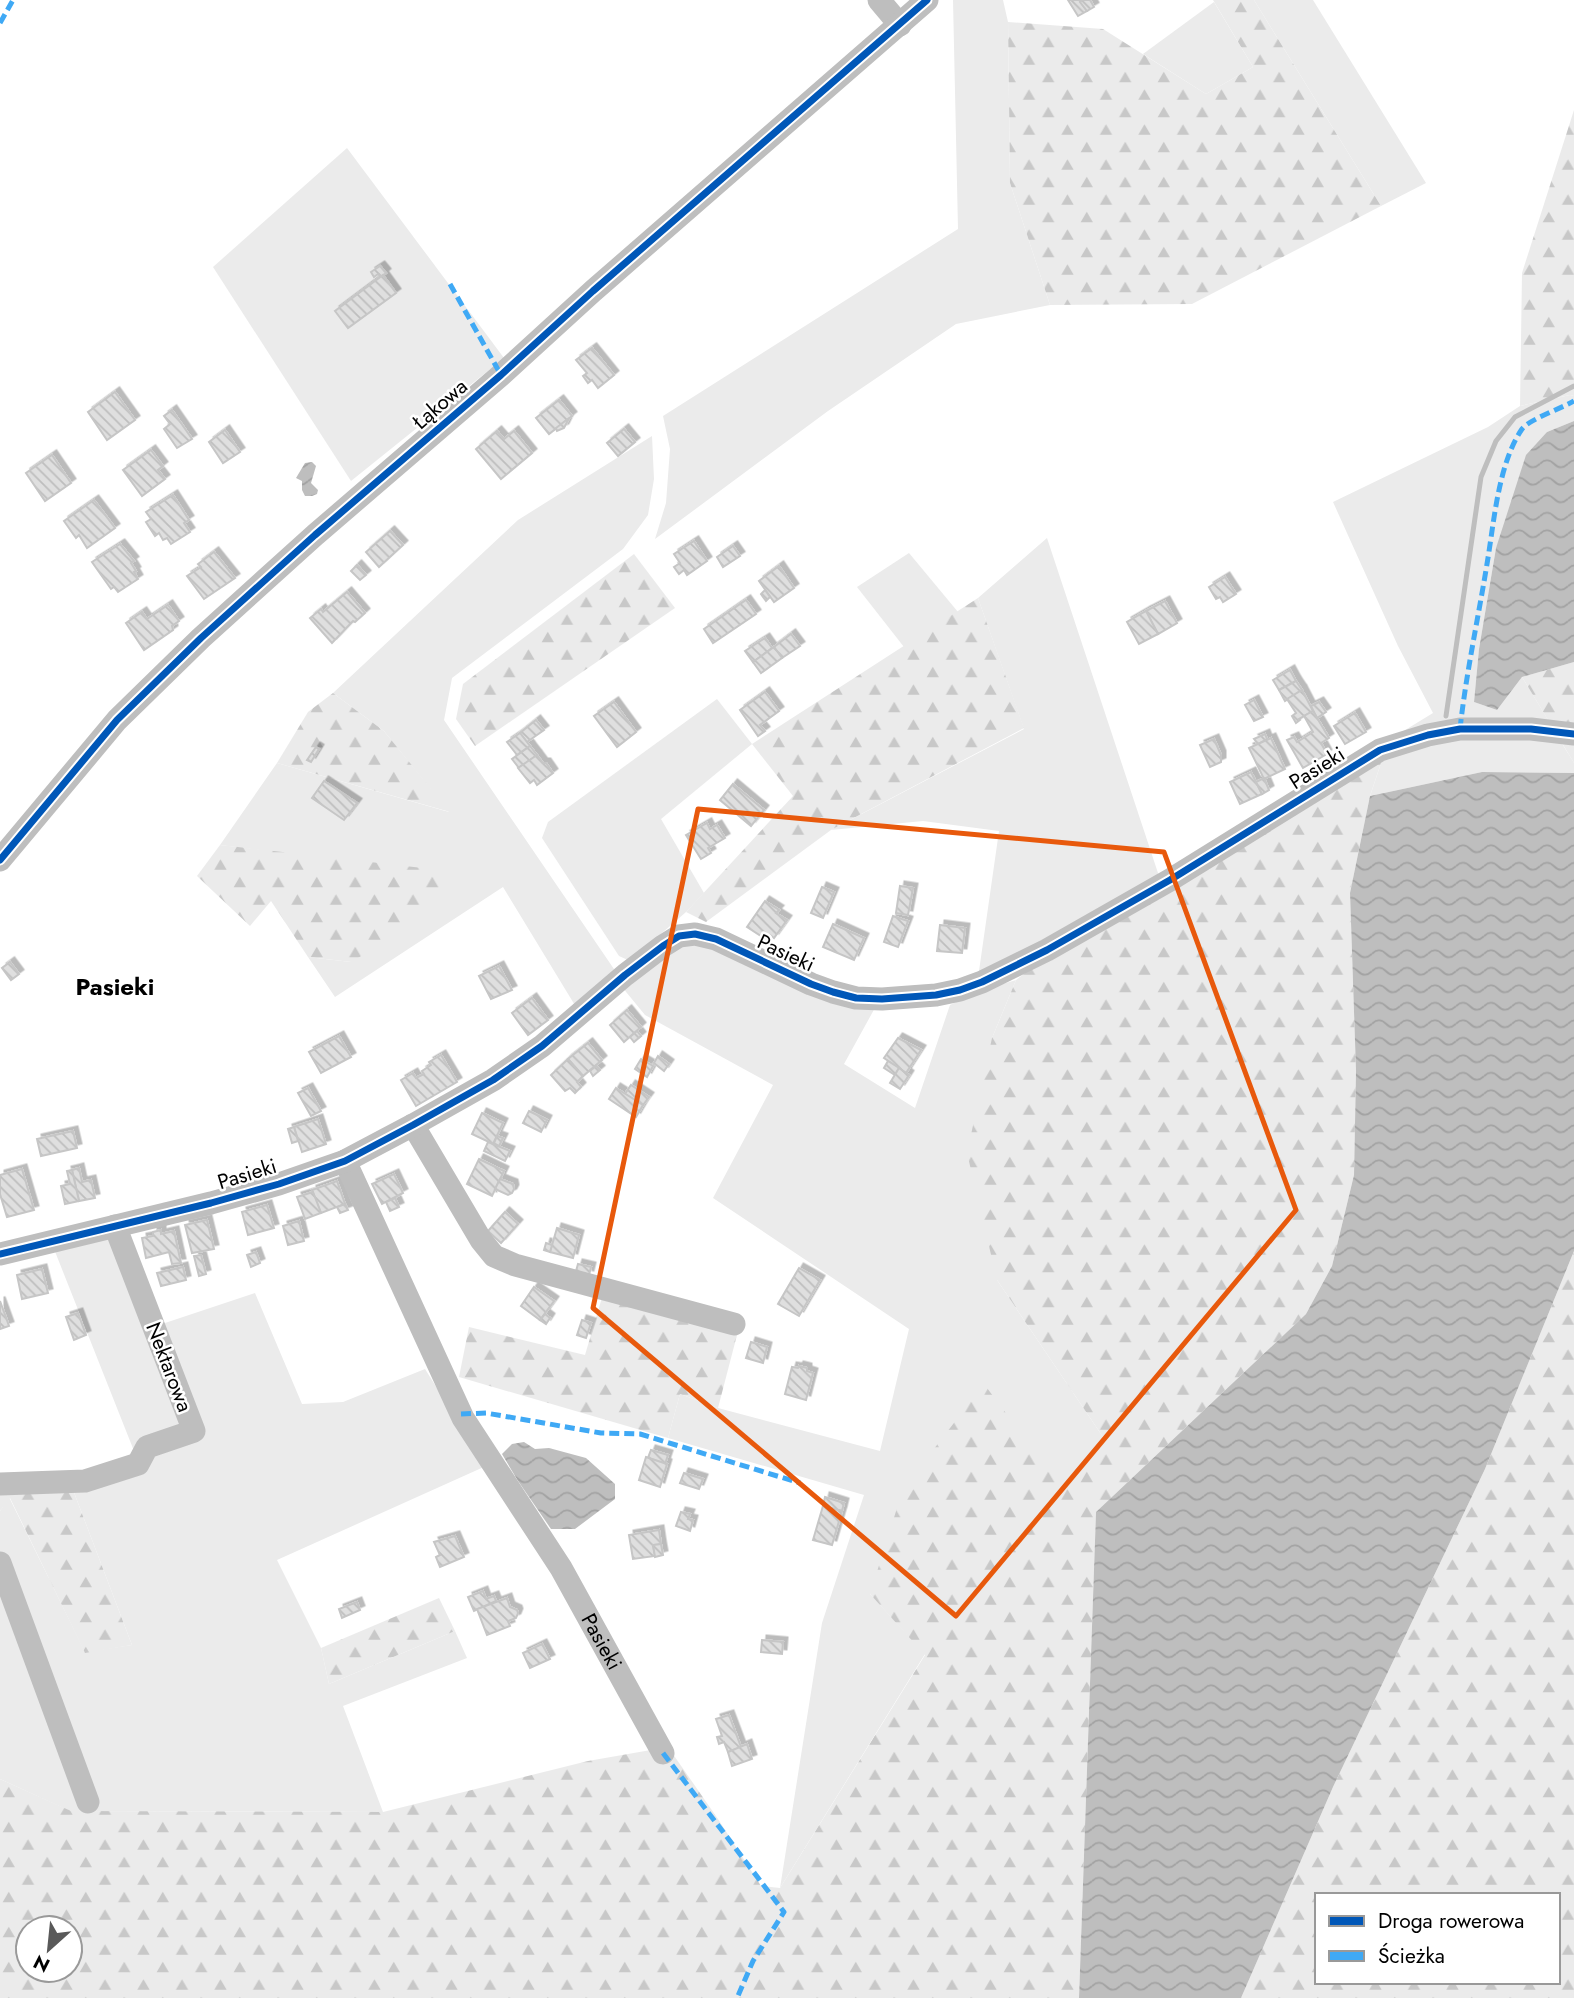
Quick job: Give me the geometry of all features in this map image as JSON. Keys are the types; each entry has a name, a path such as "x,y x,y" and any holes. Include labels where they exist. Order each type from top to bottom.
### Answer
{"street":[{"path":"879,0 900,25"},
{"name":"Łąkowa","path":"0,860 117,720 201,638 315,535 927,0"},
{"name":"Pasieki","path":"0,1254 211,1203 279,1184 345,1161 493,1080 542,1046 625,975 679,936 695,934 716,939 811,984 856,998 936,995 960,990 982,982 1081,931 1170,880 1380,750 1427,735 1460,729 1531,729 1574,734"},
{"path":"413,1125 481,1240 494,1256 515,1265 734,1324"},
{"name":"Pasieki","path":"345,1161 463,1418 561,1569 663,1753"},
{"name":"Nektarowa","path":"0,1484 85,1481 138,1464 147,1447 194,1431 115,1226"},
{"path":"0,1563 88,1802"}],"highlighted area":[{"path":"698,809 1164,852 1296,1210 956,1616 593,1308"}],"green space":[{"path":"953,0 1003,0 1008,22 1010,183 1050,305 956,324 828,411 655,539 666,503 670,449 663,416 958,229"},
{"path":"1213,0 1254,0 1381,206 1192,304 1050,305 1010,183 1008,22 1103,29 1206,94 1253,67"},
{"path":"1254,0 1313,0 1426,183 1381,206"},
{"path":"1214,2 1253,67 1206,94 1143,54"},
{"path":"1574,110 1574,396 1520,406 1522,273"},
{"path":"347,148 504,358 351,481 213,267"},
{"path":"1574,396 1574,421 1547,432 1496,548 1479,649 1474,702 1497,710 1522,677 1550,723 1397,735 1433,713 1398,646 1333,502 1488,427 1520,406"},
{"path":"652,436 654,479 648,515 623,549 452,678 444,720 616,972 576,1007 503,887 335,997 308,957 351,962 298,855 220,845 277,763 449,812 384,731 333,693 518,520"},
{"path":"1047,538 1159,876 978,978 999,831 923,821 831,830 1024,729 978,598"},
{"path":"909,553 958,612 904,647 857,587"},
{"path":"634,554 675,608 475,746 456,719 463,684"},
{"path":"978,598 1024,728 831,830 706,922 686,912 793,796 752,744"},
{"path":"1574,662 1574,763 1522,677"},
{"path":"333,693 384,731 450,812 277,763 308,712"},
{"path":"717,699 752,744 661,819 704,893 630,961 619,956 542,838 548,822"},
{"path":"1558,737 1574,763 1574,773 1482,772 1370,796 1382,760 1452,738"},
{"path":"1382,760 1370,796 1350,893 1356,1071 1354,1175 1332,1266 1306,1314 1096,1512 1079,1998 0,1998 0,1779 71,1811 383,1812 588,1761 668,1747 761,1886 780,1888 925,1655 870,1594 903,1489 984,1384 1060,1485 1105,1440 997,1280 967,1153 992,1038 1016,980 1035,965"},
{"path":"220,845 440,870 442,892 413,926 351,962 308,957 271,901 250,926 197,876"},
{"path":"684,941 710,943 876,1006 844,1064 915,1108 950,1005 976,992 1016,980 992,1038 997,1280 1105,1440 1060,1486 870,1594 925,1654 780,1888 822,1623 864,1495 668,1438 680,1394 718,1408 880,1451 909,1329 713,1198 773,1085 645,1015 622,987"},
{"path":"108,1234 147,1329 255,1293 302,1404 343,1402 425,1369 486,1466 277,1560 321,1648 329,1684 455,1631 467,1658 343,1706 383,1812 70,1811 0,1779 0,1511 9,1497 85,1652 132,1645 67,1474 136,1456 54,1249"},
{"path":"1574,1251 1574,1998 1241,1998 1333,1787 1485,1469"},
{"path":"603,1294 737,1335 718,1408 680,1394 668,1438 459,1377 469,1327 585,1355"},
{"path":"67,1474 132,1645 85,1653 10,1498 0,1511 0,1491"},
{"path":"439,1598 455,1631 329,1684 321,1648"}],"water":[{"path":"1574,421 1574,662 1522,677 1497,710 1474,702 1479,649 1496,548 1526,455 1547,432"},
{"path":"312,462 316,466 311,483 318,490 317,494 305,496 302,481 296,478 305,463"},
{"path":"1482,772 1574,773 1574,1251 1485,1469 1333,1787 1241,1998 1079,1998 1096,1512 1306,1314 1332,1266 1354,1175 1356,1071 1350,893 1370,796"},
{"path":"524,1442 535,1449 549,1448 586,1458 615,1484 615,1499 575,1529 551,1529 502,1454 512,1444"}],"building":[{"path":"1068,0 1079,0 1087,11 1078,16"},
{"path":"1090,0 1094,7 1087,11 1080,2"},
{"path":"380,266 386,273 381,277 378,274 374,277 371,272"},
{"path":"383,275 396,293 348,328 335,311"},
{"path":"592,348 614,375 598,388 592,380 588,383 583,376 587,373 576,360"},
{"path":"115,392 135,420 107,440 88,412"},
{"path":"559,400 572,416 549,434 536,418"},
{"path":"172,410 192,439 177,448 164,429 170,424 164,416"},
{"path":"569,418 564,428 557,431 556,428"},
{"path":"624,429 635,442 618,456 607,443"},
{"path":"225,430 240,452 223,463 209,442"},
{"path":"497,431 504,439 514,431 532,453 501,479 476,449"},
{"path":"151,450 163,466 158,470 165,479 142,496 123,470"},
{"path":"52,455 71,483 45,501 26,473"},
{"path":"173,495 189,520 184,523 190,532 171,544 167,538 163,540 159,533 155,536 146,522 151,519 146,512"},
{"path":"94,500 115,528 87,548 79,535 76,538 64,521"},
{"path":"390,531 403,545 379,567 366,552"},
{"path":"694,541 707,561 687,575 684,570 679,574 674,567 680,563 674,554"},
{"path":"120,544 134,561 131,563 138,579 118,592 114,587 111,589 92,562"},
{"path":"733,546 740,556 723,567 717,557"},
{"path":"214,552 235,578 204,599 187,576 201,567 198,564"},
{"path":"357,565 366,575 360,580 351,571"},
{"path":"779,566 794,588 774,602 759,581"},
{"path":"1225,577 1236,594 1223,602 1220,597 1216,599 1209,587"},
{"path":"765,590 770,597 766,601 761,594"},
{"path":"347,592 365,613 353,621 332,643 310,618 321,609 323,612"},
{"path":"746,600 756,614 713,643 704,629"},
{"path":"1165,601 1177,623 1158,634 1146,611"},
{"path":"168,605 179,621 172,626 173,630 144,650 126,623 142,612 147,619"},
{"path":"1146,611 1158,634 1139,644 1127,622"},
{"path":"791,634 800,646 782,658 774,647"},
{"path":"765,638 772,648 753,662 745,651"},
{"path":"774,647 782,658 761,673 753,662"},
{"path":"1290,670 1296,681 1279,690 1273,680"},
{"path":"1296,681 1302,690 1285,701 1279,690"},
{"path":"1302,690 1313,711 1296,723 1292,716 1296,713 1287,699"},
{"path":"765,692 779,711 760,725 765,731 758,736 740,710"},
{"path":"1254,700 1263,717 1254,721 1245,705"},
{"path":"614,702 636,732 617,747 594,716"},
{"path":"1319,702 1326,712 1317,718 1311,706"},
{"path":"1313,711 1329,738 1321,743 1327,754 1303,768 1287,740 1294,737 1297,742 1313,732 1304,716"},
{"path":"1355,713 1366,732 1345,744 1334,726"},
{"path":"536,720 544,730 527,742 520,733"},
{"path":"520,733 530,746 517,755 507,742"},
{"path":"1265,734 1267,739 1258,744 1254,739"},
{"path":"1271,738 1285,769 1264,779 1249,748"},
{"path":"1214,739 1221,762 1210,767 1200,745"},
{"path":"530,746 537,755 519,768 512,759"},
{"path":"316,747 319,749 311,762 307,760"},
{"path":"537,755 553,773 537,785 534,780 530,783 518,768"},
{"path":"1251,772 1262,794 1240,804 1230,782"},
{"path":"1264,778 1269,790 1262,794 1256,782"},
{"path":"324,781 357,803 344,820 312,798"},
{"path":"733,784 764,810 751,826 720,800"},
{"path":"707,823 710,829 717,825 725,838 708,848 711,853 701,859 686,835"},
{"path":"900,886 913,888 908,915 896,913"},
{"path":"822,887 834,892 823,918 811,913"},
{"path":"765,901 779,910 776,913 787,920 774,938 770,935 767,940 747,927"},
{"path":"893,916 908,921 898,947 884,942"},
{"path":"833,924 864,938 854,960 823,947"},
{"path":"940,925 965,928 962,953 937,951"},
{"path":"10,962 19,974 11,980 2,968"},
{"path":"499,966 512,990 491,999 479,976"},
{"path":"532,998 548,1020 528,1035 512,1013"},
{"path":"627,1010 641,1027 624,1042 610,1025"},
{"path":"637,1031 641,1036 634,1042 630,1037"},
{"path":"339,1036 351,1057 321,1073 309,1052"},
{"path":"898,1038 921,1050 906,1073 884,1058"},
{"path":"588,1043 602,1060 583,1076 568,1059"},
{"path":"441,1055 457,1082 416,1106 401,1080 413,1073 416,1078 424,1074 422,1071 431,1065 429,1062"},
{"path":"658,1056 669,1064 664,1071 654,1063"},
{"path":"568,1059 583,1076 577,1082 581,1087 575,1093 570,1088 565,1091 551,1075"},
{"path":"641,1059 653,1066 647,1077 635,1069"},
{"path":"888,1061 899,1068 895,1075 884,1068"},
{"path":"596,1066 600,1070 593,1076 590,1071"},
{"path":"899,1068 909,1075 900,1089 890,1083"},
{"path":"631,1085 649,1097 643,1105 625,1094"},
{"path":"308,1088 321,1111 311,1116 298,1093"},
{"path":"616,1088 643,1105 636,1117 609,1099"},
{"path":"529,1111 547,1120 541,1132 523,1123"},
{"path":"482,1113 503,1123 493,1144 472,1134"},
{"path":"318,1119 326,1144 302,1152 294,1127"},
{"path":"294,1127 298,1141 292,1143 288,1129"},
{"path":"73,1131 77,1148 41,1156 37,1139"},
{"path":"497,1136 503,1138 499,1146 494,1143"},
{"path":"488,1142 510,1151 505,1161 484,1151"},
{"path":"479,1159 504,1171 492,1196 467,1184"},
{"path":"79,1168 82,1182 91,1180 95,1198 79,1201 72,1170"},
{"path":"22,1169 34,1210 7,1217 0,1194 0,1175"},
{"path":"72,1170 79,1201 65,1204 61,1186 70,1184 67,1171"},
{"path":"394,1174 403,1193 382,1204 372,1184"},
{"path":"500,1179 513,1184 512,1193 508,1195 495,1189"},
{"path":"337,1181 345,1204 321,1213 312,1190"},
{"path":"313,1192 321,1213 305,1219 297,1197"},
{"path":"395,1198 399,1207 390,1211 386,1202"},
{"path":"345,1204 348,1210 340,1213 337,1207"},
{"path":"267,1205 274,1228 248,1235 242,1212"},
{"path":"505,1212 518,1224 501,1243 488,1231"},
{"path":"207,1220 214,1249 192,1253 185,1225"},
{"path":"299,1221 304,1241 288,1245 283,1226"},
{"path":"557,1228 579,1235 573,1258 550,1252"},
{"path":"161,1230 161,1234 174,1231 181,1263 172,1264 169,1252 146,1258 142,1238 153,1236 153,1232"},
{"path":"546,1243 552,1245 550,1252 544,1250"},
{"path":"256,1252 260,1263 251,1267 247,1255"},
{"path":"201,1255 206,1274 199,1276 194,1256"},
{"path":"578,1264 591,1267 589,1275 576,1271"},
{"path":"183,1267 186,1280 161,1286 157,1273"},
{"path":"799,1268 820,1280 799,1316 778,1304"},
{"path":"42,1269 48,1293 22,1299 17,1275"},
{"path":"534,1287 554,1301 540,1320 521,1306"},
{"path":"0,1301 9,1326 0,1329"},
{"path":"78,1313 86,1335 74,1340 66,1317"},
{"path":"545,1314 550,1318 546,1324 540,1320"},
{"path":"582,1320 591,1323 586,1338 577,1335"},
{"path":"751,1342 767,1347 763,1363 746,1358"},
{"path":"799,1366 813,1373 806,1400 785,1394 792,1367"},
{"path":"651,1450 668,1455 665,1464 648,1458"},
{"path":"646,1457 667,1464 660,1487 639,1480"},
{"path":"684,1473 703,1479 699,1489 680,1483"},
{"path":"825,1497 844,1503 842,1511 823,1506"},
{"path":"823,1506 842,1511 832,1545 813,1540"},
{"path":"681,1512 690,1514 688,1519 693,1520 690,1531 676,1526"},
{"path":"659,1530 661,1544 653,1545 655,1556 633,1559 629,1535"},
{"path":"455,1536 464,1557 440,1567 436,1557 440,1555 434,1542"},
{"path":"661,1544 663,1555 655,1557 653,1545"},
{"path":"483,1591 486,1599 494,1596 496,1601 474,1611 468,1597"},
{"path":"507,1598 510,1607 517,1610 516,1618 508,1621 510,1626 487,1635 477,1609"},
{"path":"357,1602 360,1610 342,1618 339,1609"},
{"path":"762,1640 783,1642 782,1654 761,1652"},
{"path":"542,1644 550,1659 530,1668 523,1653"},
{"path":"729,1715 741,1747 728,1752 724,1742 719,1744 717,1737 722,1736 716,1719"},
{"path":"747,1744 752,1759 732,1766 728,1752"}],"waterway":[{"path":"1446,716 1481,477 1496,441 1515,417 1574,386"}],"marked path":[{"path":"0,23 13,0"},
{"path":"450,284 501,375"},
{"path":"1460,729 1495,512 1507,459 1525,426 1574,401"},
{"path":"461,1414 486,1413 601,1433 640,1434 800,1483"},
{"path":"663,1753 784,1912 753,1961 737,1998"}],"cycle path":[{"path":"0,860 117,720 201,638 315,535 927,0"},
{"path":"0,1254 211,1203 279,1184 345,1161 493,1080 542,1046 625,975 679,936 695,934 716,939 811,984 856,998 936,995 960,990 1047,950 1170,880 1380,750 1428,735 1460,729 1531,729 1574,734"}],"district":[{"name":"Pasieki","path":"115,987"}]}
